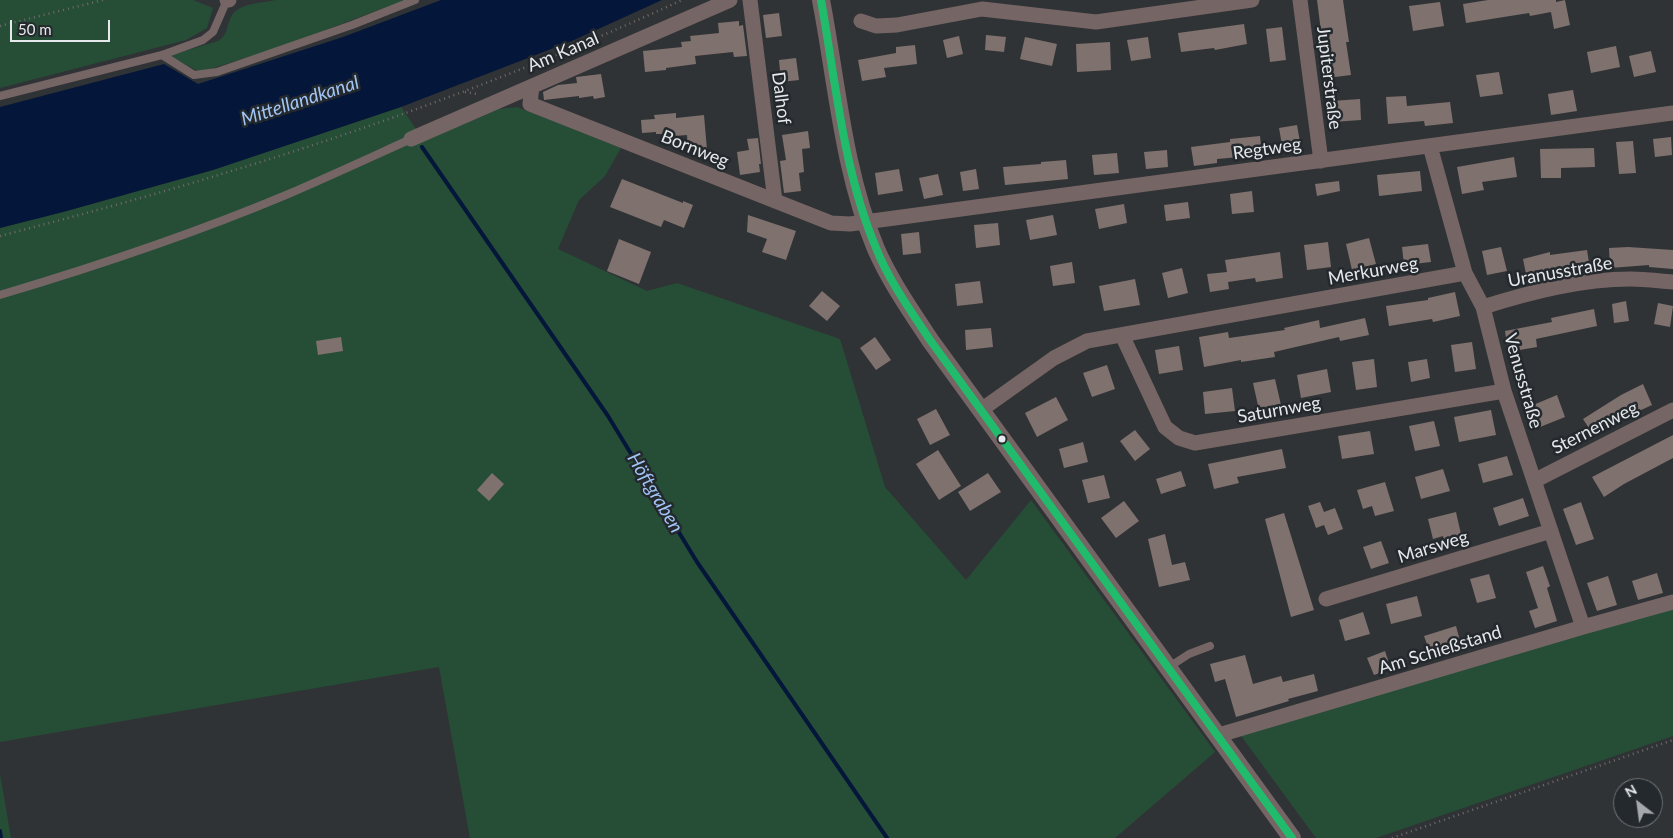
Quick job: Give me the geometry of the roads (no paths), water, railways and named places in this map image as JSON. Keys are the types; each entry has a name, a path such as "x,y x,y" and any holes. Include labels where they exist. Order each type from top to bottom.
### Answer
{"street":[{"name":"Am Kanal","path":"411,139 730,0"},
{"name":"Dalhof","path":"750,0 775,201"},
{"path":"821,0 855,185 877,250 894,284 930,340 1292,838"},
{"path":"861,21 876,26 897,25 986,4 1096,22 1252,0"},
{"name":"Jupiterstraße","path":"1300,0 1321,161"},
{"path":"530,104 532,86"},
{"name":"Bornweg","path":"530,104 831,223 850,224 866,222"},
{"name":"Regtweg","path":"866,222 1673,113"},
{"name":"Venusstraße","path":"1430,146 1466,273 1483,307 1504,391 1583,627"},
{"name":"Merkurweg","path":"981,410 1054,358 1086,340 1466,273"},
{"name":"Uranusstraße","path":"1483,307 1524,295 1576,284 1630,279 1673,282"},
{"name":"Saturnweg","path":"1122,335 1166,426 1179,438 1196,444 1504,391"},
{"name":"Sternenweg","path":"1534,481 1673,410"},
{"name":"Marsweg","path":"1326,599 1551,531"},
{"name":"Am Schießstand","path":"1218,735 1673,602"}],"lane":[{"path":"0,96 162,55 203,40 213,32 228,0"},
{"path":"162,55 194,75 217,72 342,29 415,0"},
{"path":"506,97 530,104"},
{"path":"0,295 79,271 179,237 286,195 411,139"},
{"path":"1169,667 1189,654 1210,646"}],"water":[{"name":"Mittellandkanal","path":"441,0 662,0 572,41 401,107 213,170 0,228 0,107 164,64 198,84 343,37"}],"waterway":[{"name":"Höftgraben","path":"422,147 608,416 697,562 887,838"},
{"path":"0,831 1,838"}]}
